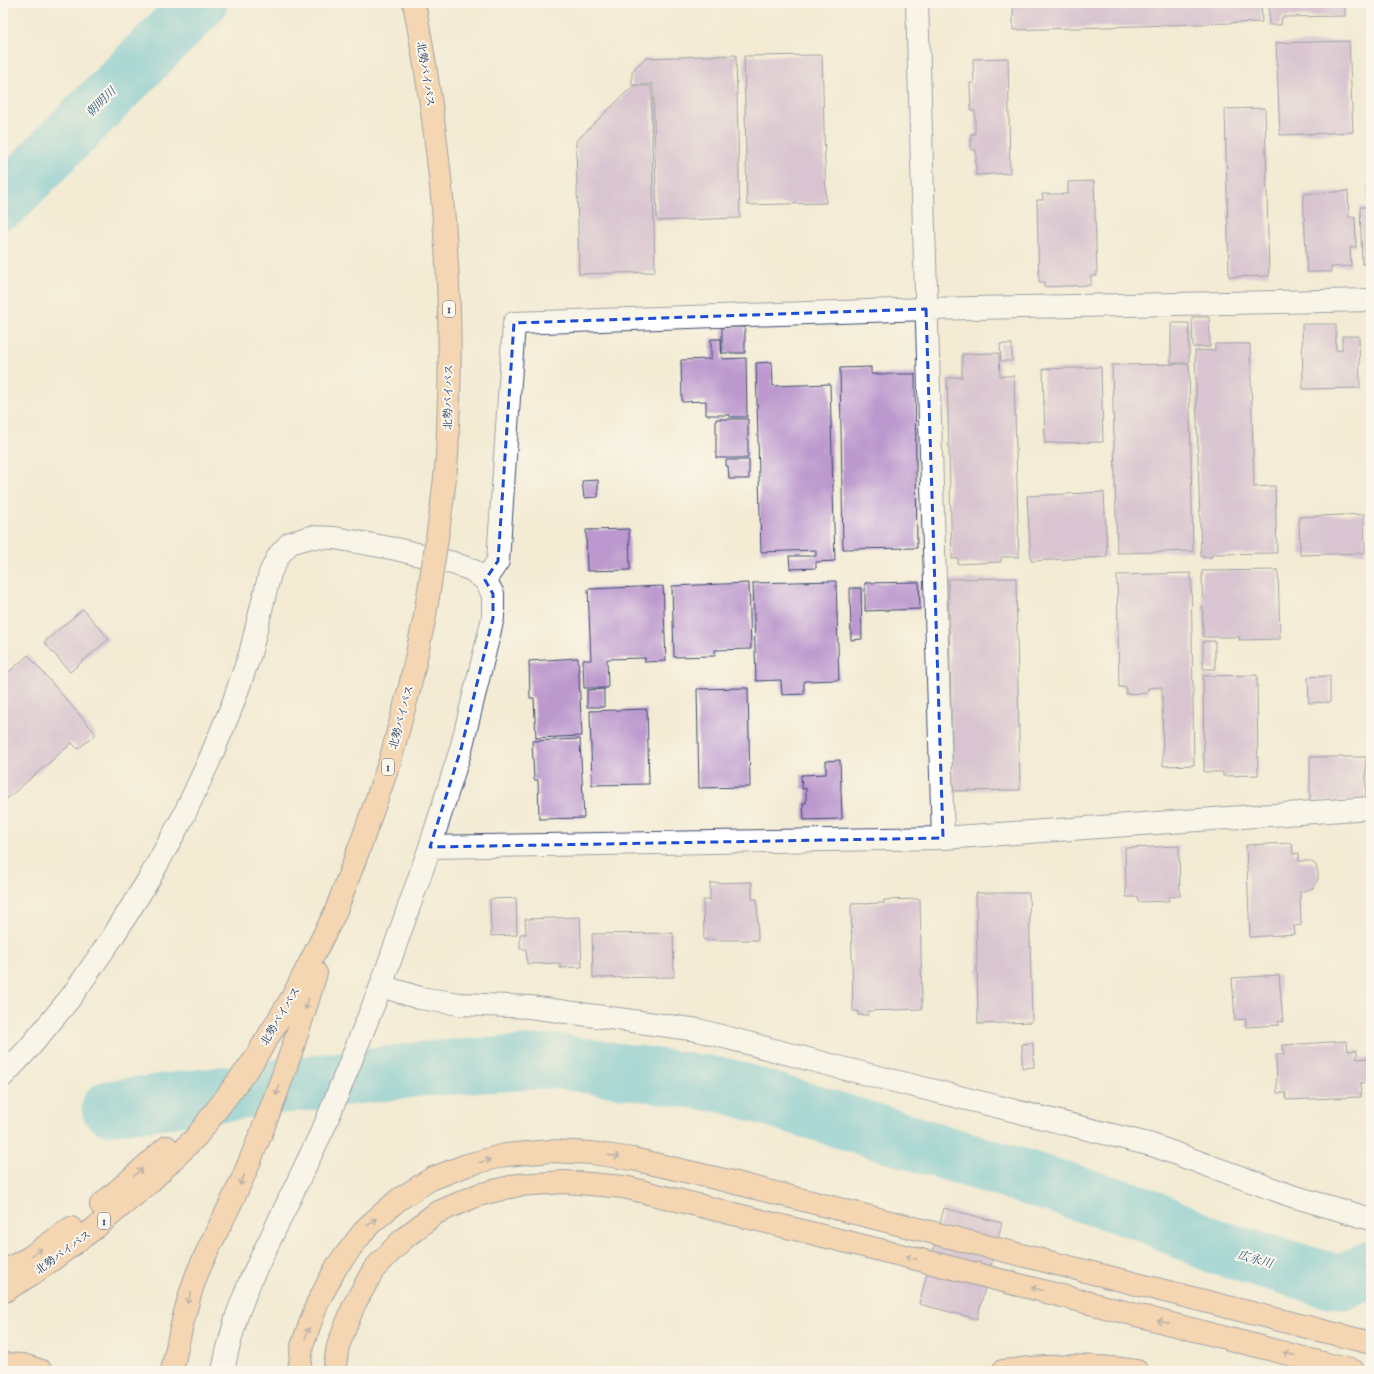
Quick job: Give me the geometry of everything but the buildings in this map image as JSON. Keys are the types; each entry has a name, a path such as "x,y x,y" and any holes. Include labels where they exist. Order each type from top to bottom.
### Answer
{"highway":[{"name":"北勢バイパス","path":"3,1292 37,1272 96,1228 148,1184 196,1137 252,1063 293,996 335,913 390,761 410,686 425,616 447,456 450,372 449,287 440,178 430,96 414,3"},
{"name":"1","path":"172,1371 184,1313 198,1274 240,1183 270,1111 303,1018 335,913"},
{"path":"3,1272 30,1257 87,1217 169,1144 252,1063"},
{"path":"299,1371 302,1346 317,1304 337,1266 367,1227 393,1204 431,1179 467,1165 505,1155 551,1151 592,1153 633,1159 728,1181 1371,1343"},
{"path":"334,1371 338,1346 354,1305 374,1269 402,1240 436,1214 478,1195 518,1185 566,1182 624,1187 950,1267 1354,1371"},
{"path":"3,1364 23,1365 41,1371"},
{"path":"1003,1371 1032,1367 1069,1365 1112,1367 1137,1371"}],"street":[{"path":"917,3 943,838"},
{"path":"486,580 498,562 514,323 926,309 1371,300"},
{"path":"3,1076 29,1048 76,990 112,938 183,817 232,706 250,654 270,573 279,554 290,544 297,541 311,537 335,538 396,549 453,563 472,570 486,580 493,594 493,618 461,749 430,847 381,986 325,1125 251,1279 238,1315 223,1371"},
{"path":"430,847 943,838 1371,808"},
{"path":"381,986 420,998 460,1004 530,1007 698,1030 842,1068 1152,1145 1292,1196 1371,1219"}],"highlighted area":[{"path":"926,309 943,838 430,847 461,749 493,618 493,594 485,580 498,561 514,323"}],"waterway":[{"name":"朝明川","path":"3,202 200,3"},
{"name":"広永川","path":"109,1108 422,1069 554,1061 727,1086 1142,1213 1216,1247 1330,1280 1344,1282 1371,1268"}]}
